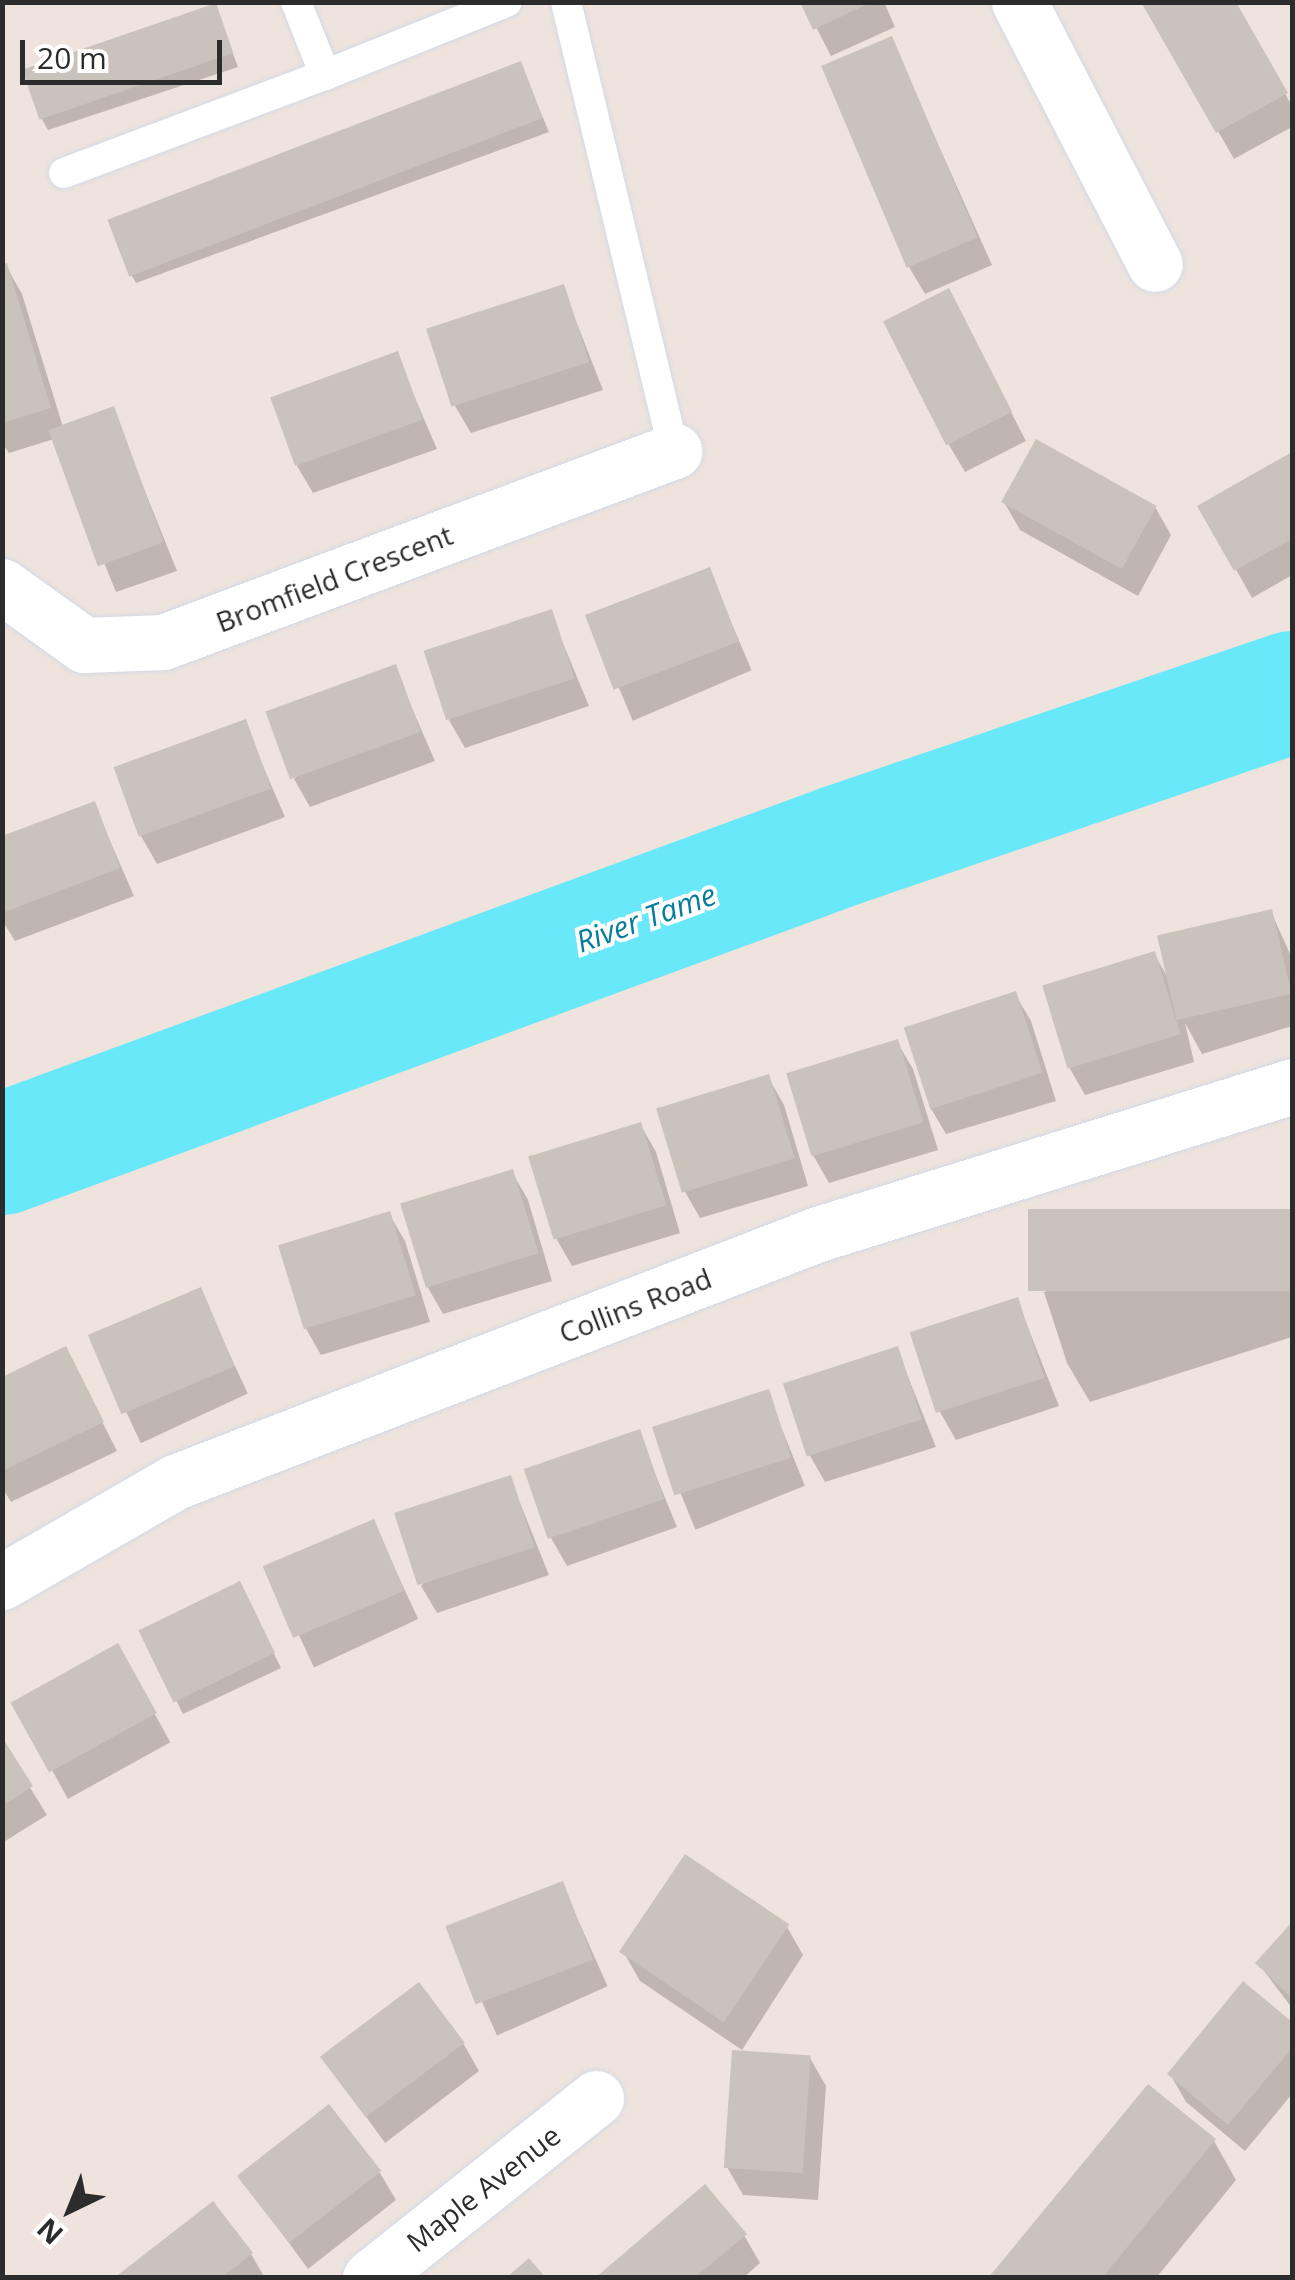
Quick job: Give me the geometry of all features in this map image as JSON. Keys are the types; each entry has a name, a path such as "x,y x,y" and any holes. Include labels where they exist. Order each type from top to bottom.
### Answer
{"street":[{"path":"1018,2 1155,264"},
{"name":"Bromfield Crescent","path":"2,586 84,645 164,642 674,451"},
{"name":"Collins Road","path":"2,1582 176,1482 818,1234 1292,1086"},
{"name":"Maple Avenue","path":"370,2278 596,2098"}],"lane":[{"path":"296,2 324,75"},
{"path":"64,174 507,2"},
{"path":"566,2 674,451"}],"building":[{"path":"800,2 872,2 813,30"},
{"path":"1141,2 1236,2 1288,93 1216,133"},
{"path":"216,3 233,53 39,120 22,70"},
{"path":"892,36 978,238 907,268 821,66"},
{"path":"521,61 543,118 129,277 107,220"},
{"path":"7,263 51,408 2,423 2,265"},
{"path":"564,284 589,362 451,407 426,329"},
{"path":"949,288 1012,412 946,445 883,322"},
{"path":"398,351 423,420 295,466 270,398"},
{"path":"114,406 164,542 98,566 48,430"},
{"path":"1036,439 1157,506 1122,569 1001,502"},
{"path":"1292,452 1292,539 1234,571 1197,506"},
{"path":"710,567 739,642 614,690 585,615"},
{"path":"552,609 575,678 446,720 424,651"},
{"path":"396,664 421,732 290,779 265,712"},
{"path":"246,719 271,789 139,837 114,767"},
{"path":"95,801 120,868 2,913 2,836"},
{"path":"1272,909 1292,994 1177,1020 1157,936"},
{"path":"1155,951 1180,1034 1068,1069 1042,985"},
{"path":"1016,991 1043,1073 930,1109 904,1027"},
{"path":"898,1039 923,1122 812,1156 786,1073"},
{"path":"769,1074 795,1158 682,1193 656,1108"},
{"path":"641,1122 666,1205 554,1240 528,1156"},
{"path":"513,1169 539,1253 426,1288 400,1203"},
{"path":"1028,1209 1292,1209 1292,1291 1028,1291"},
{"path":"390,1211 416,1295 304,1329 278,1245"},
{"path":"201,1287 235,1366 121,1414 88,1335"},
{"path":"1018,1297 1044,1378 936,1413 910,1332"},
{"path":"66,1346 104,1422 2,1471 2,1377"},
{"path":"898,1346 922,1419 807,1457 783,1383"},
{"path":"769,1389 791,1457 674,1495 652,1427"},
{"path":"640,1429 664,1499 548,1539 524,1469"},
{"path":"511,1475 534,1547 418,1585 394,1513"},
{"path":"374,1519 404,1591 293,1638 263,1566"},
{"path":"240,1581 275,1653 174,1702 138,1631"},
{"path":"118,1643 157,1713 49,1773 10,1703"},
{"path":"2,1737 33,1786 2,1806"},
{"path":"685,1854 789,1924 723,2022 619,1952"},
{"path":"563,1881 593,1959 475,2005 445,1926"},
{"path":"1292,1922 1292,1998 1255,1963"},
{"path":"1243,1981 1292,2022 1292,2048 1228,2125 1167,2074"},
{"path":"419,1982 465,2043 366,2117 320,2057"},
{"path":"732,2050 811,2056 803,2173 724,2168"},
{"path":"1148,2084 1216,2139 1102,2278 988,2278"},
{"path":"329,2104 381,2171 289,2243 237,2176"},
{"path":"705,2184 747,2234 694,2278 595,2278"},
{"path":"213,2201 253,2253 221,2278 114,2278"},
{"path":"529,2258 546,2278 506,2278"}],"waterway":[{"name":"River Tame","path":"2,1154 840,846 1292,692"}]}
